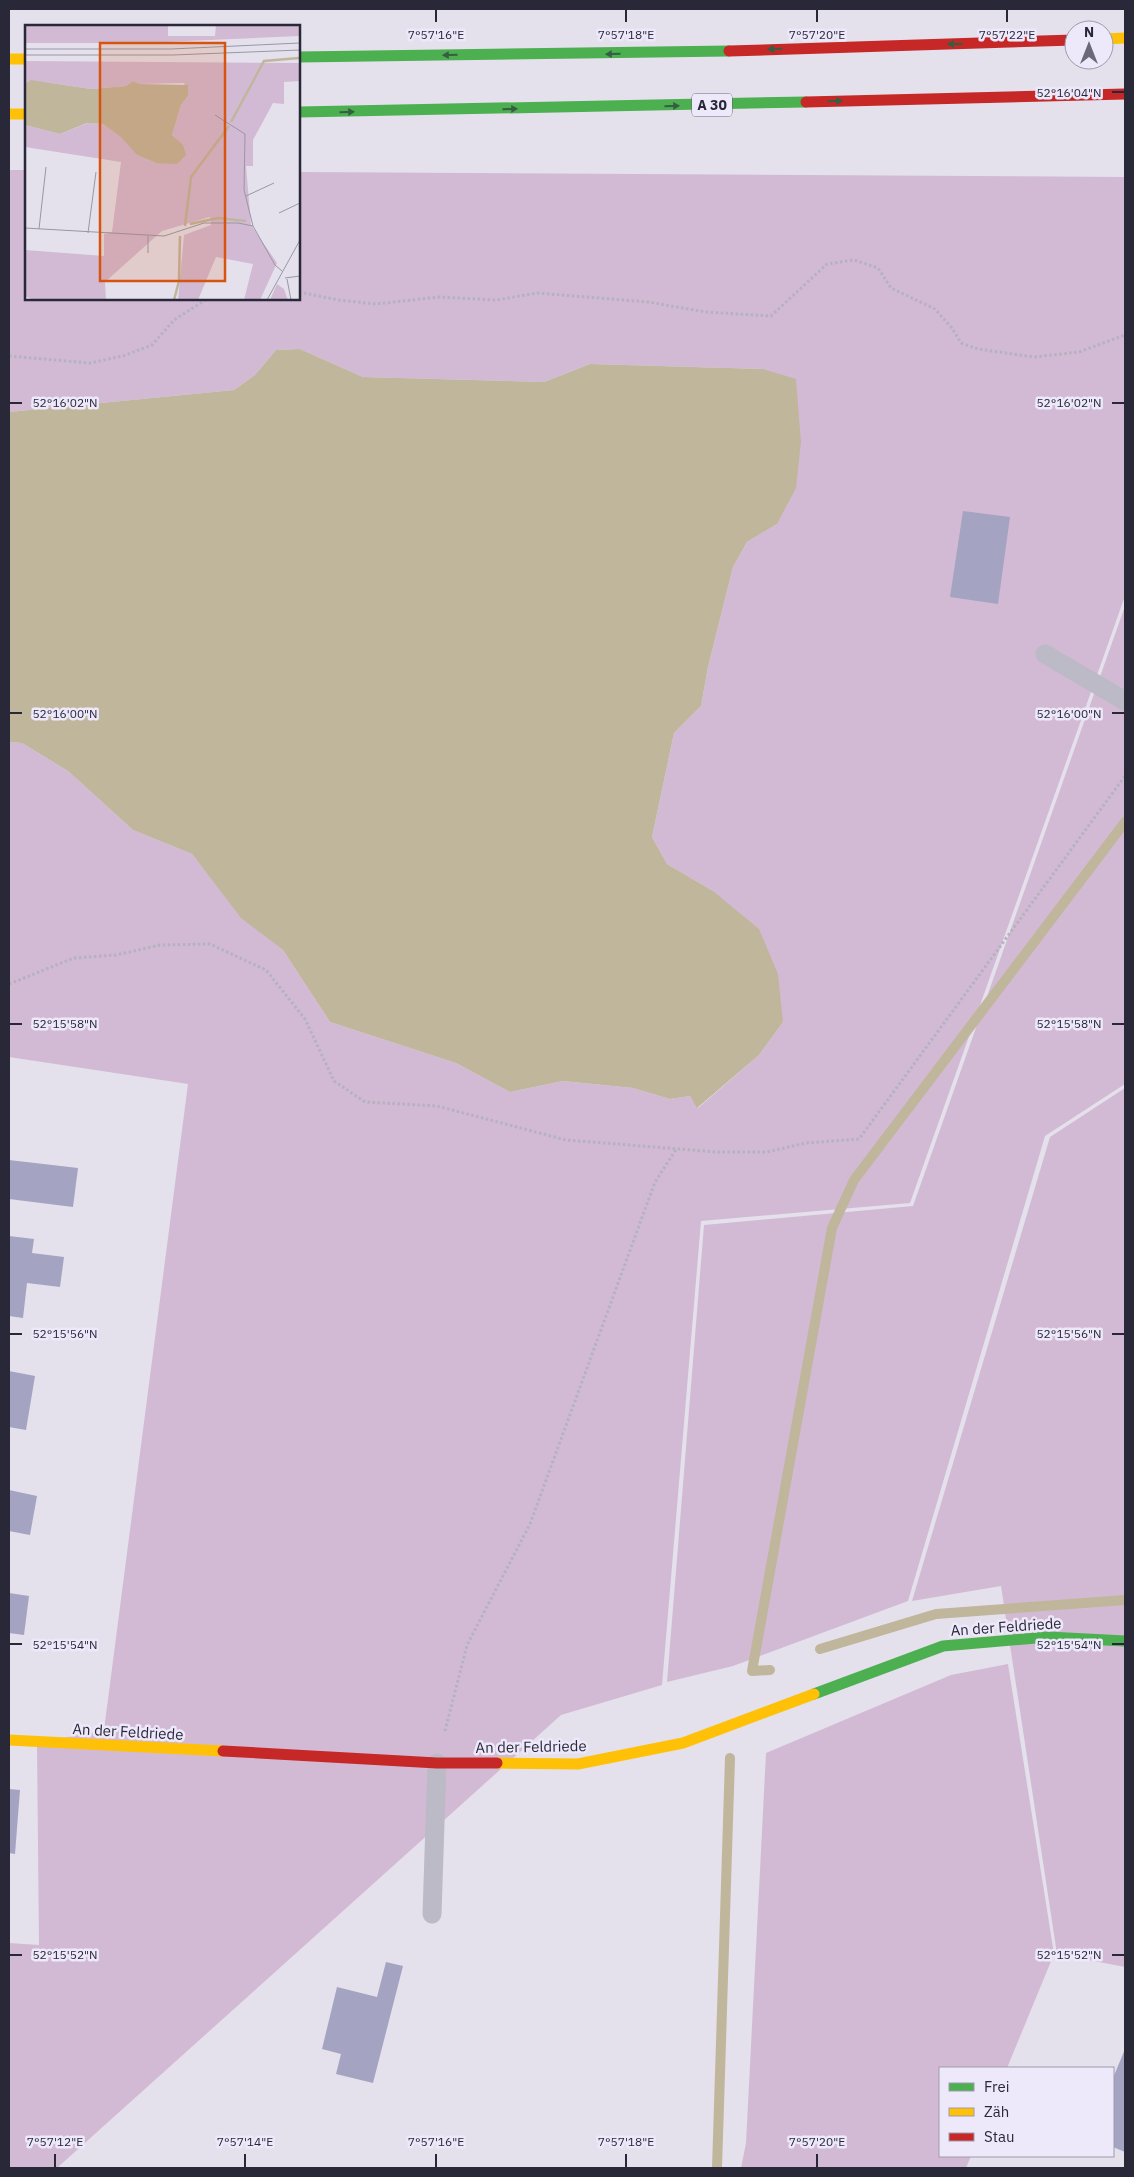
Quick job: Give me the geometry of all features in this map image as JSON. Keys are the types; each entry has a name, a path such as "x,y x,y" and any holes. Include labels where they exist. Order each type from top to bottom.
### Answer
{"main road":[{"path":"300,56 647,53 1064,40"},
{"path":"9,59 25,59"},
{"name":"A 30","path":"300,112 652,106 1125,94"},
{"path":"9,114 25,114"},
{"name":"An der Feldriede","path":"9,1740 437,1763 578,1764 683,1743 943,1646 1048,1637 1125,1641"}],"lane":[{"path":"1045,654 1125,702"},
{"path":"432,1914 437,1763"}],"path":[{"path":"300,292 338,300 376,304 440,297 497,300 537,294 648,302 706,312 771,316 827,264 854,260 878,268 890,288 935,308 952,328 961,343 978,349 1034,357 1079,352 1125,335"},
{"path":"9,356 90,363 123,356 152,345 174,320 205,300"},
{"path":"9,984 74,958 116,955 160,945 210,944 266,970 305,1019 334,1081 365,1102 437,1106 566,1140 718,1152 768,1152 806,1143 859,1139 1125,776"},
{"path":"437,1763 467,1645 530,1524 655,1182 677,1148"}],"shaded area":[{"path":"9,170 25,170 25,300 300,300 300,172 1125,177 1125,596 910,1203 701,1221 662,1685 561,1715 57,2168 9,2168 9,1943 39,1945 37,1743 104,1730 188,1084 9,1057 9,742 22,743 68,771 133,830 192,854 241,917 283,950 330,1022 456,1063 510,1092 563,1081 633,1088 670,1099 690,1096 698,1108 759,1055 783,1022 713,891 667,864 652,837 674,733 701,706 708,667 733,567 747,542 777,524 763,369 590,364 544,382 363,377 300,349 276,350 255,375 234,390 9,412"},
{"path":"300,349 363,377 544,382 590,364 763,369 796,379 801,442 796,488 777,524 747,542 733,567 708,667 701,706 674,733 652,837 667,864 713,891 759,929 778,974 783,1022 759,1055 697,1108 690,1096 670,1099 633,1088 563,1081 510,1092 456,1063 330,1022 283,950 241,918 192,854 133,830 68,771 22,743 9,742 9,412 234,390 255,375 276,350"},
{"path":"1125,606 1125,1084 1045,1136 908,1601 733,1666 667,1682 704,1225 913,1206"},
{"path":"1125,1088 1125,1967 1057,1954 1001,1586 912,1601 1050,1137"},
{"path":"1008,1664 1054,1954 1007,2067 939,2067 939,2157 971,2157 966,2168 741,2168 746,2143 766,1753 951,1675"}],"building":[{"path":"963,511 1010,517 998,604 950,597"},
{"path":"9,1160 78,1168 73,1207 9,1199"},
{"path":"9,1236 34,1239 32,1253 64,1257 60,1287 27,1283 23,1318 9,1316"},
{"path":"9,1371 35,1376 26,1430 9,1427"},
{"path":"9,1490 37,1496 30,1535 9,1531"},
{"path":"9,1593 29,1596 24,1635 9,1633"},
{"path":"9,1789 20,1790 15,1854 9,1853"},
{"path":"386,1962 403,1966 373,2083 336,2074 341,2054 322,2049 337,1987 377,1997"},
{"path":"1125,2049 1125,2152 1114,2147 1114,2076"}],"waterway":[{"path":"770,1670 752,1671 832,1228 854,1180 1125,822"},
{"path":"820,1649 936,1614 1125,1600"},
{"path":"717,2168 730,1758"}],"traffic: fast":[{"path":"300,57 729,51"},
{"path":"300,112 806,102"},
{"path":"814,1694 943,1646 1048,1637 1125,1641"}],"traffic: slow":[{"path":"1114,39 1125,38"},
{"path":"9,59 25,59"},
{"path":"9,114 25,114"},
{"path":"497,1763 578,1764 683,1743 814,1694"},
{"path":"9,1740 223,1751"}],"traffic: jam":[{"path":"729,51 1064,40"},
{"path":"806,102 1125,94"},
{"path":"223,1751 437,1763 497,1763"}]}
